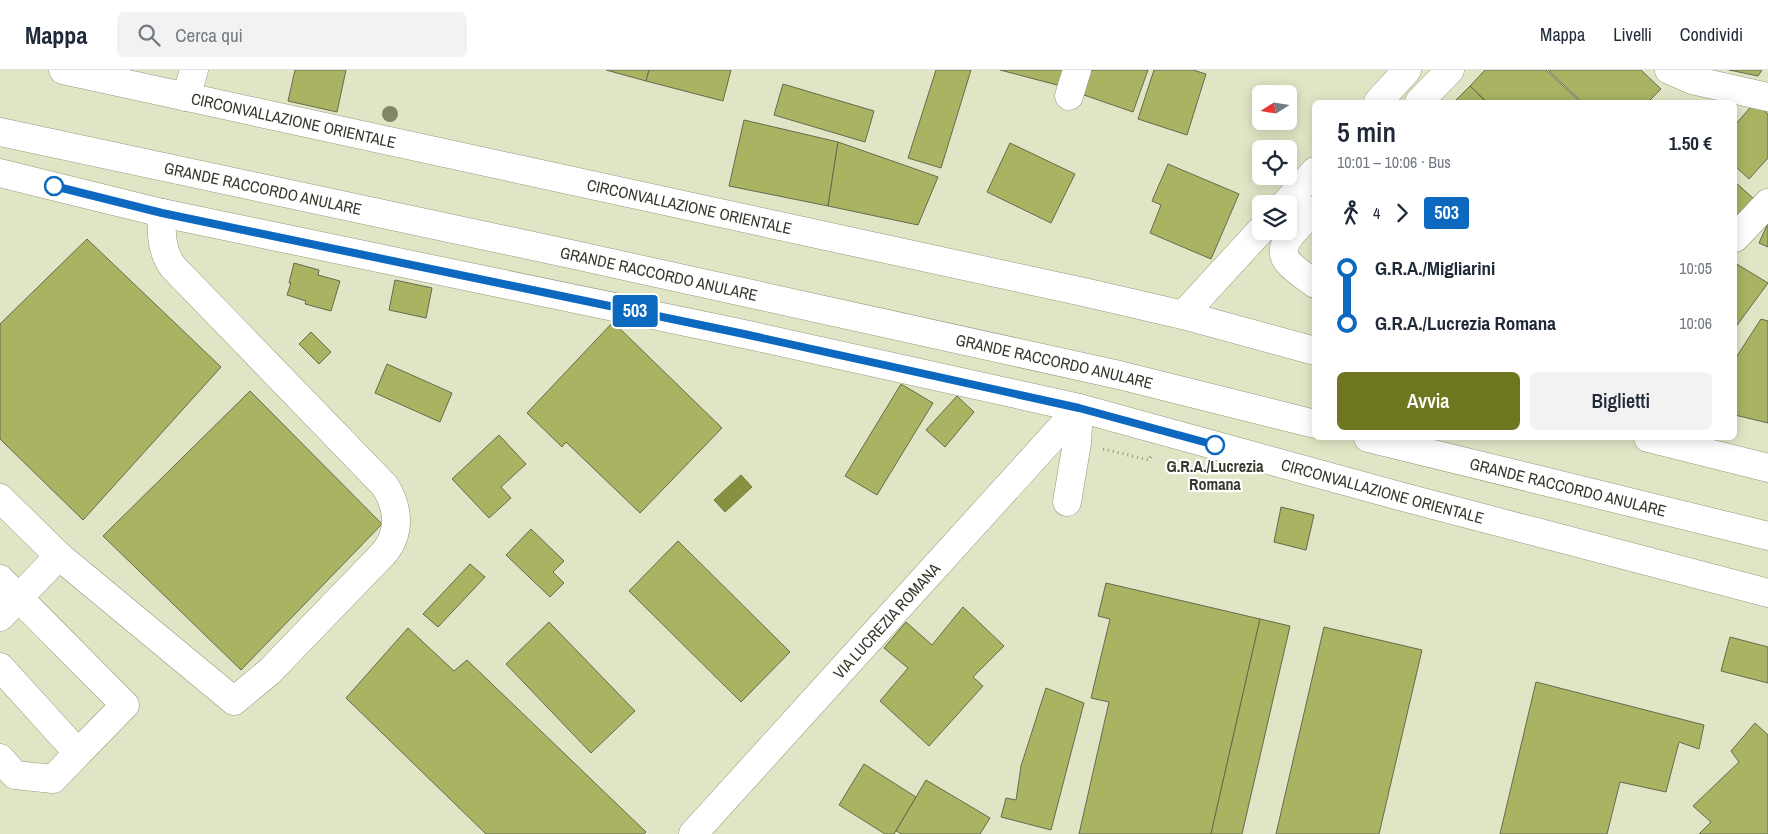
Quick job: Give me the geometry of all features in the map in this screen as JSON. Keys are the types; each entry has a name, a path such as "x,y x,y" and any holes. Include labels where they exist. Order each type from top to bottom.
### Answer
{"main road":[{"name":"CIRCONVALLAZIONE ORIENTALE","path":"64,70 1183,315 1312,349"},
{"path":"186,97 194,70"},
{"path":"1069,96 1077,70"},
{"path":"1380,100 1408,70"},
{"path":"1421,100 1450,70"},
{"path":"1669,70 1692,80 1768,96"},
{"name":"GRANDE RACCORDO ANULARE","path":"0,132 575,255 1118,375 1312,423"},
{"name":"CIRCONVALLAZIONE ORIENTALE","path":"0,173 162,213 744,334 1079,408 1403,497 1768,593"},
{"path":"1293,195 1312,174"},
{"path":"1737,236 1768,203"},
{"path":"0,498 59,556 234,701 269,672 388,548 395,530 396,521 393,502 385,486 173,267 166,256 162,240 162,213"},
{"path":"1312,213 1290,237 1284,249 1284,256 1288,263 1312,282"},
{"path":"1183,315 1252,240"},
{"path":"1067,502 1077,444 1079,408"},
{"name":"VIA LUCREZIA ROMANA","path":"693,834 1079,408"},
{"name":"GRANDE RACCORDO ANULARE","path":"1376,440 1768,536"},
{"path":"1656,440 1768,468"},
{"path":"0,617 59,556"},
{"path":"0,578 126,705 53,779 5,768"},
{"path":"0,668 78,753"}],"path":[{"path":"1077,444 1150,460 1153,448"}],"shaded area":[{"path":"741,475 752,487 725,512 714,500"}],"building":[{"path":"295,70 346,70 337,112 288,101"},
{"path":"606,70 649,70 646,81"},
{"path":"649,70 731,70 723,101 646,81"},
{"path":"936,70 971,70 941,168 908,158"},
{"path":"1000,70 1065,70 1061,86"},
{"path":"1090,70 1148,70 1133,112 1081,94"},
{"path":"1154,70 1193,70 1206,74 1187,135 1138,119"},
{"path":"1485,70 1546,70 1578,100 1485,100 1470,86"},
{"path":"1548,70 1641,70 1661,89 1650,100 1580,100"},
{"path":"1729,70 1762,70 1758,76"},
{"path":"783,84 874,111 865,142 774,115"},
{"path":"1470,86 1484,100 1456,100"},
{"path":"1755,102 1768,114 1768,158 1749,179 1737,168 1737,123"},
{"path":"744,120 838,142 828,206 729,186"},
{"path":"838,142 938,177 918,225 828,206"},
{"path":"1010,143 1075,174 1051,223 987,192"},
{"path":"1168,164 1239,194 1211,259 1150,233 1161,205 1152,201"},
{"path":"1737,184 1754,199 1737,218"},
{"path":"1768,223 1768,247 1759,243"},
{"path":"87,239 221,367 83,520 0,439 0,324"},
{"path":"294,263 319,270 318,275 340,281 331,311 305,304 306,301 287,295"},
{"path":"1737,264 1768,283 1737,325"},
{"path":"395,280 432,288 426,318 389,310"},
{"path":"1761,319 1768,321 1768,423 1737,415 1737,356"},
{"path":"613,322 722,428 640,513 566,442 562,447 527,413"},
{"path":"311,332 331,352 319,364 299,344"},
{"path":"387,364 452,393 440,422 375,393"},
{"path":"901,384 933,403 877,495 845,476"},
{"path":"250,391 382,524 241,670 103,536"},
{"path":"957,396 974,412 945,447 926,430"},
{"path":"499,435 526,464 501,487 511,498 489,518 452,479"},
{"path":"1281,507 1314,515 1306,550 1274,542"},
{"path":"531,529 564,561 553,572 564,583 550,597 506,555"},
{"path":"678,541 790,652 741,702 629,591"},
{"path":"470,564 485,577 438,627 423,614"},
{"path":"1106,583 1260,619 1211,834 1079,834 1109,702 1091,698 1110,619 1098,616"},
{"path":"963,607 1004,646 973,677 983,686 929,746 880,701 908,668 884,648 906,622 932,645"},
{"path":"1260,619 1290,626 1242,834 1211,834"},
{"path":"549,622 635,711 591,753 506,664"},
{"path":"1324,627 1422,650 1379,834 1276,834"},
{"path":"408,628 454,671 467,660 646,832 644,834 486,834 346,698"},
{"path":"1730,637 1768,647 1768,683 1721,671"},
{"path":"1536,682 1704,725 1699,749 1679,742 1666,792 1620,782 1607,834 1500,834"},
{"path":"1046,688 1084,703 1051,830 1001,817 1006,798 1016,800 1021,766"},
{"path":"1755,723 1768,735 1768,834 1699,834 1711,822 1693,806 1739,762 1731,751"},
{"path":"864,764 916,797 894,834 885,834 839,805"},
{"path":"926,780 990,818 980,834 902,834 896,831"}],"bus line":[{"name":"503","path":"54,186 162,213 744,334 1079,408 1215,445"}],"place":[{"name":"G.R.A./Lucrezia Romana","path":"1215,445"}]}
